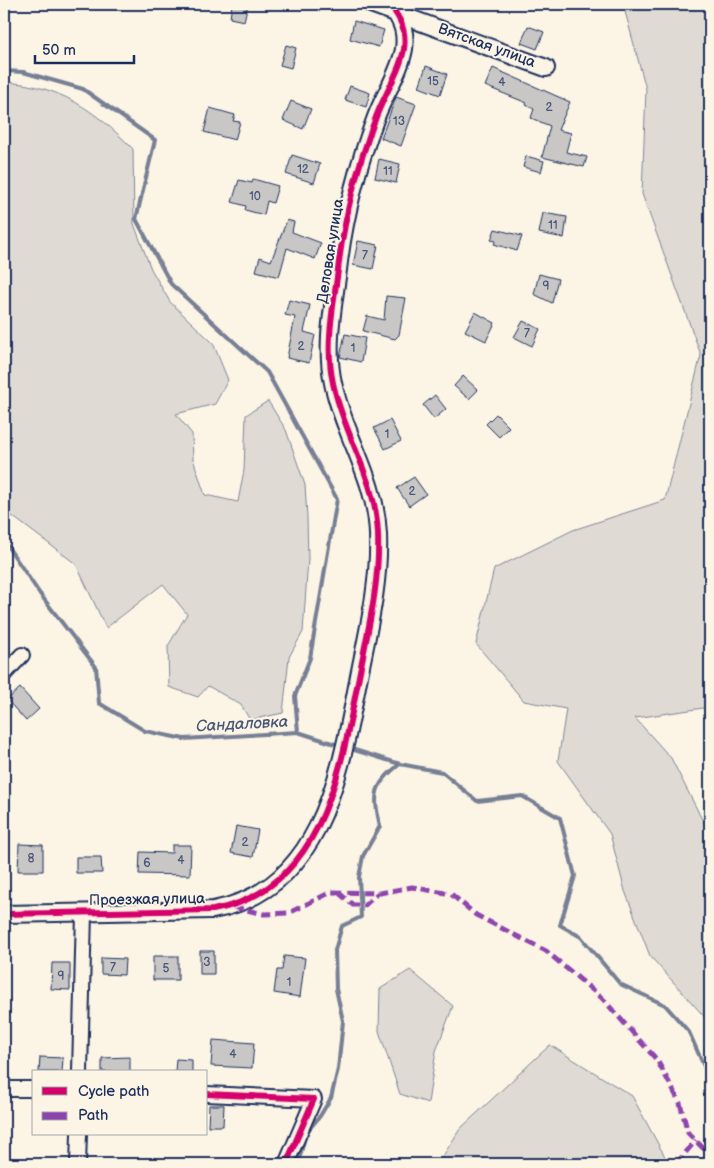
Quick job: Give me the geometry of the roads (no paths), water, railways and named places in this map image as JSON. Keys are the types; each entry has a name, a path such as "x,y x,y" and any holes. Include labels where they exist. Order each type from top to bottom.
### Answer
{"street":[{"name":"Вятская улица","path":"371,4 546,68"},
{"name":"Деловая улица","path":"351,716 372,610 378,533 369,481 334,385 330,365 330,338 345,217 362,156 403,55 405,36 403,24 395,12"},
{"path":"4,674 22,654"},
{"name":"Проезжая улица","path":"4,914 213,910 233,906 271,886 289,871 302,854 328,806 335,786 351,716"},
{"path":"80,1070 84,913"},
{"path":"4,1089 32,1089"},
{"path":"208,1094 314,1099 286,1164"},
{"path":"78,1164 79,1136"}],"waterway":[{"path":"4,71 23,72 83,89 155,140 136,219 171,284 267,372 337,499 310,658 295,696 298,732"},
{"name":"Сандаловка","path":"4,541 40,594 96,667 99,703 145,731 184,739 298,732 341,746"},
{"name":"Сандаловка","path":"348,748 400,764 442,772 477,801 522,796 560,818 575,876 560,925 581,937 620,984 665,1005 689,1032 710,1080"},
{"path":"298,1164 306,1133 320,1116 331,1098 338,1069 343,1021 336,989 335,950 342,926 361,917 359,877 363,856 380,826 376,806 377,791 384,778 400,764"}]}
